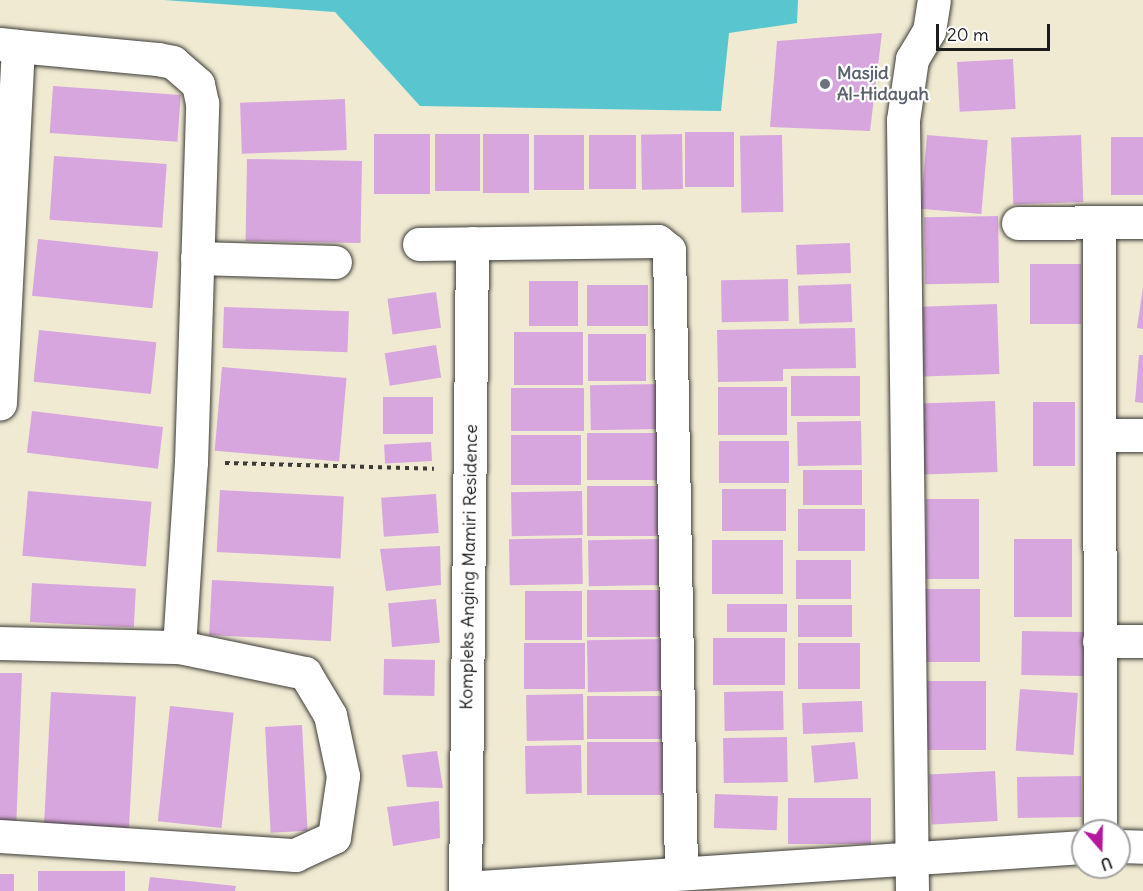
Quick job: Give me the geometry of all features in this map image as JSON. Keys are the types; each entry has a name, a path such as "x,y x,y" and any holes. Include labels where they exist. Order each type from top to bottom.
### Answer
{"street":[{"path":"912,891 903,120 912,59 929,32 934,0"},
{"path":"0,405 9,45 157,59 173,63 198,84 202,103 191,462 179,647"},
{"path":"1018,223 1099,225 1143,222"},
{"path":"1099,225 1100,819"},
{"path":"419,244 658,241 672,257 681,872"},
{"name":"Kompleks Anging Mamiri Residence","path":"465,889 472,243"},
{"path":"197,258 336,262"},
{"path":"1101,435 1143,435"},
{"path":"1099,640 1143,641"},
{"path":"0,644 179,647 305,674 330,715 343,776 334,837 295,855 270,858 0,836"},
{"path":"465,889 681,872 1071,848"}],"path":[{"path":"191,462 470,470"}],"water":[{"path":"164,0 798,0 797,23 729,33 721,111 420,106 335,12"}],"building":[{"name":"Masjid Al-Hidayah","path":"882,33 870,131 770,127 777,41"},
{"path":"1013,59 1016,109 960,112 957,62"},
{"path":"53,86 181,95 177,142 50,133"},
{"path":"345,99 347,150 242,154 240,103"},
{"path":"685,132 734,132 734,187 685,187"},
{"path":"374,134 430,134 430,194 374,194"},
{"path":"435,134 480,134 480,191 435,191"},
{"path":"483,134 529,134 529,193 483,193"},
{"path":"682,134 683,189 642,190 641,135"},
{"path":"534,135 584,135 584,190 534,190"},
{"path":"589,135 636,135 636,189 589,189"},
{"path":"782,135 783,212 741,213 740,136"},
{"path":"927,135 988,140 981,214 921,209"},
{"path":"1081,135 1083,202 1013,204 1011,137"},
{"path":"1111,137 1143,137 1143,195 1111,195"},
{"path":"54,156 167,164 162,228 50,220"},
{"path":"247,159 362,161 361,243 246,241"},
{"path":"998,216 999,283 925,284 924,217"},
{"path":"38,239 158,252 152,308 32,296"},
{"path":"850,243 851,273 797,275 796,245"},
{"path":"1030,264 1081,264 1081,324 1030,324"},
{"path":"788,279 789,321 722,322 721,280"},
{"path":"529,281 578,281 578,326 529,326"},
{"path":"851,284 852,322 799,324 798,286"},
{"path":"587,285 648,285 648,326 587,326"},
{"path":"1143,287 1143,329 1137,328"},
{"path":"436,292 441,328 392,334 387,299"},
{"path":"997,304 999,374 923,377 921,307"},
{"path":"224,307 349,311 347,352 223,348"},
{"path":"855,328 856,368 783,369 783,381 718,382 717,330"},
{"path":"39,330 156,342 151,394 34,382"},
{"path":"514,332 583,332 583,385 514,385"},
{"path":"588,334 646,334 646,381 588,381"},
{"path":"436,345 441,378 390,386 385,353"},
{"path":"1139,355 1143,355 1143,403 1135,402"},
{"path":"222,367 347,378 339,462 215,451"},
{"path":"791,376 860,376 860,416 791,416"},
{"path":"658,384 659,429 591,430 590,385"},
{"path":"718,387 787,387 787,435 718,435"},
{"path":"511,388 584,388 584,431 511,431"},
{"path":"383,397 433,397 433,434 383,434"},
{"path":"995,401 997,472 923,475 920,404"},
{"path":"1033,402 1075,402 1075,466 1033,466"},
{"path":"32,411 163,427 158,469 27,453"},
{"path":"861,421 862,465 798,466 797,422"},
{"path":"587,433 664,433 664,480 587,480"},
{"path":"511,435 581,435 581,485 511,485"},
{"path":"719,441 789,441 789,483 719,483"},
{"path":"431,442 432,461 385,463 384,444"},
{"path":"803,470 862,470 862,505 803,505"},
{"path":"587,486 659,486 659,536 587,536"},
{"path":"722,489 786,489 786,531 722,531"},
{"path":"220,490 344,496 341,558 217,552"},
{"path":"28,491 152,502 146,567 22,556"},
{"path":"582,491 583,535 512,536 511,492"},
{"path":"436,494 439,533 384,537 381,498"},
{"path":"926,499 979,499 979,579 926,579"},
{"path":"798,509 865,509 865,551 798,551"},
{"path":"582,538 583,584 510,585 509,539"},
{"path":"660,539 661,585 589,586 588,540"},
{"path":"1014,539 1072,539 1072,617 1014,617"},
{"path":"712,540 783,540 783,594 712,594"},
{"path":"440,546 441,585 386,591 380,549"},
{"path":"796,560 851,560 851,599 796,599"},
{"path":"212,580 334,586 331,641 209,635"},
{"path":"32,583 136,588 134,627 30,622"},
{"path":"925,589 980,589 980,662 925,662"},
{"path":"587,590 662,590 662,637 587,637"},
{"path":"525,591 582,591 582,640 525,640"},
{"path":"436,599 440,643 392,647 388,603"},
{"path":"727,604 787,604 787,632 727,632"},
{"path":"798,605 852,605 852,637 798,637"},
{"path":"1022,631 1084,632 1083,676 1021,675"},
{"path":"713,638 785,638 785,685 713,685"},
{"path":"664,639 665,691 588,692 587,640"},
{"path":"524,643 585,643 585,689 524,689"},
{"path":"798,643 860,643 860,689 798,689"},
{"path":"384,659 435,660 434,696 383,695"},
{"path":"0,673 22,673 16,832 0,832"},
{"path":"927,681 986,681 986,750 927,750"},
{"path":"1020,689 1078,693 1074,755 1016,751"},
{"path":"783,691 784,730 725,731 724,692"},
{"path":"51,692 136,696 129,830 44,826"},
{"path":"583,694 584,740 527,741 526,695"},
{"path":"587,696 664,696 664,739 587,739"},
{"path":"862,701 863,732 803,734 802,703"},
{"path":"170,706 234,713 222,828 158,821"},
{"path":"302,725 308,831 271,833 265,727"},
{"path":"787,737 788,782 724,783 723,738"},
{"path":"587,742 662,742 662,795 587,795"},
{"path":"855,742 858,779 814,783 811,746"},
{"path":"581,745 582,793 526,794 525,746"},
{"path":"437,751 443,788 407,787 402,755"},
{"path":"995,771 998,821 932,824 929,774"},
{"path":"1081,776 1082,817 1018,818 1017,777"},
{"path":"715,794 778,796 777,830 714,828"},
{"path":"788,798 871,798 871,844 788,844"},
{"path":"439,801 440,838 393,846 387,807"},
{"path":"38,871 125,871 125,891 38,891"},
{"path":"0,874 14,874 14,891 0,891"},
{"path":"150,877 236,886 235,891 148,891"}],"place":[{"name":"Masjid Al-Hidayah","path":"825,84"}]}
